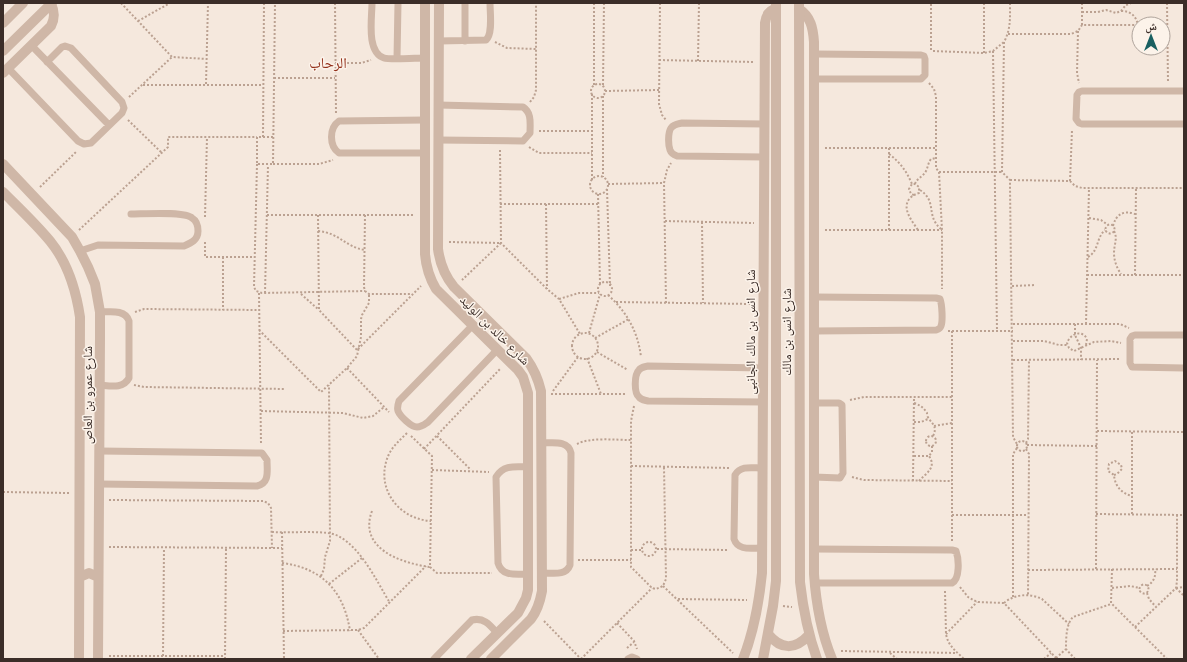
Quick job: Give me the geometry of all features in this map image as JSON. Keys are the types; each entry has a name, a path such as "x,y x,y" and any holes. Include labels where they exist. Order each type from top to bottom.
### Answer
{"street":[{"path":"3,23 23,3"},
{"name":"شارع خالد بن الوليد","path":"425,3 426,266 436,289 508,360 523,377 528,393 528,590 523,606 472,659"},
{"name":"شارع خالد بن الوليد","path":"439,3 438,242 439,259 442,270 454,287 526,358 533,368 546,394 542,443 542,591 536,613 496,657"},
{"path":"3,51 51,4 55,15 51,26 6,71"},
{"name":"شارع انس بن مالك الجانبى","path":"743,659 754,627 762,573 766,18 776,6"},
{"name":"شارع انس بن مالك","path":"763,659 774,606 776,582 776,6"},
{"path":"799,6 811,21 814,31 814,549 815,583 819,617 831,656"},
{"name":"شارع انس بن مالك","path":"799,6 800,582 803,607 809,635 817,659"},
{"path":"425,84 438,84"},
{"name":"شارع عمرو بن العاص","path":"3,164 72,237 95,284 100,312 98,657"},
{"name":"شارع عمرو بن العاص","path":"3,192 51,241 64,264 77,296 81,337 79,659"},
{"path":"497,350 508,340"},
{"path":"529,504 543,504"},
{"path":"80,552 89,556 94,555 98,549"},
{"path":"80,577 89,573 98,577"},
{"path":"768,634 773,640 788,646 796,645 804,641 809,635"}],"lane":[{"path":"372,3 373,49 384,58 425,58"},
{"path":"397,58 398,3"},
{"path":"465,3 465,41"},
{"path":"439,41 486,40 489,37 490,3"},
{"path":"31,45 109,125"},
{"path":"6,71 78,141 84,144 91,143 122,113 124,108 122,102 71,48 65,46 62,47 47,62"},
{"path":"814,54 921,55 924,56 925,59 925,75 924,78 921,79 814,79"},
{"path":"1184,91 1082,91 1077,95 1076,119 1082,124 1184,124"},
{"path":"438,105 523,107 530,114 530,131 527,138 523,141 438,140"},
{"path":"425,120 339,121 332,129 332,145 334,150 339,152 425,153"},
{"path":"764,157 677,156 672,154 669,149 669,132 672,127 682,123 765,124"},
{"path":"80,251 98,245 184,246 193,242 198,234 197,224 192,217 182,214 131,214"},
{"path":"814,296 936,298 940,299 941,303 942,325 936,330 814,331"},
{"path":"100,312 121,312 128,317 129,321 129,378 127,382 119,386 100,385"},
{"path":"473,325 399,401 397,406 398,412 412,426 424,426 497,350"},
{"path":"1184,335 1136,335 1132,336 1130,339 1130,363 1132,367 1184,368"},
{"path":"763,368 648,366 638,370 636,374 637,395 643,400 763,402"},
{"path":"814,403 839,403 842,405 844,473 840,478 814,477"},
{"path":"542,443 562,443 570,448 570,565 566,572 543,573"},
{"path":"99,484 257,486 262,485 267,478 267,460 262,453 100,451"},
{"path":"529,467 509,466 499,472 496,477 498,563 504,573 529,574"},
{"path":"761,548 743,548 736,543 734,539 735,475 740,469 762,468"},
{"path":"814,549 952,550 956,551 958,555 958,577 956,581 952,582 815,583"},
{"path":"434,659 472,620 481,619 485,621 497,633"},
{"path":"628,659 637,656"}],"path":[{"path":"121,3 172,57 207,59"},
{"path":"138,20 170,3"},
{"path":"206,84 208,3"},
{"path":"263,137 264,3"},
{"path":"273,164 275,3"},
{"path":"335,3 335,111 339,121"},
{"path":"523,107 529,104 534,97 536,3"},
{"path":"594,3 594,86 591,89 592,180 590,184 591,189 598,194 602,194 607,189"},
{"path":"604,3 603,85 606,91"},
{"path":"660,3 660,110 662,115 672,127"},
{"path":"698,60 699,3"},
{"path":"931,3 931,51"},
{"path":"984,3 984,53"},
{"path":"924,56 931,51 984,53 993,51 1004,42 1008,34 1010,25 1010,3"},
{"path":"1082,3 1082,25 1078,31 1077,73 1082,91"},
{"path":"1121,11 1126,5 1131,3"},
{"path":"1167,3 1168,16"},
{"path":"1082,12 1098,12 1106,10 1116,13 1121,11 1131,13 1134,16"},
{"path":"1082,25 1131,25"},
{"path":"1008,34 1071,34 1078,31"},
{"path":"489,37 507,48 536,49"},
{"path":"1002,172 1004,42"},
{"path":"993,51 997,331"},
{"path":"335,63 367,62 378,54"},
{"path":"1168,56 1168,91"},
{"path":"122,102 172,57"},
{"path":"659,60 765,62"},
{"path":"274,78 335,78"},
{"path":"924,78 934,89 936,96 936,168 939,172 942,230 943,284 940,299"},
{"path":"143,84 263,85"},
{"path":"594,86 596,84 603,85"},
{"path":"606,91 659,90"},
{"path":"606,91 603,96 603,177 608,184 611,291 608,295"},
{"path":"592,94 597,98 603,96"},
{"path":"122,113 162,152"},
{"path":"1070,181 1071,131 1074,126 1079,123"},
{"path":"530,131 592,131"},
{"path":"72,237 168,147 168,137 273,137"},
{"path":"205,219 207,137"},
{"path":"257,137 254,287 259,293 262,453"},
{"path":"500,140 501,243 559,299 580,334"},
{"path":"523,141 530,148 539,153 592,153"},
{"path":"32,195 84,144"},
{"path":"814,148 936,148"},
{"path":"889,148 889,230"},
{"path":"257,164 319,164 333,160 344,153"},
{"path":"888,154 897,160 905,169 912,184"},
{"path":"666,303 664,183 668,170 677,156"},
{"path":"915,184 918,178 926,171 928,163 931,159 936,158"},
{"path":"265,293 268,164"},
{"path":"939,172 1002,172 1010,180 1013,331 1013,437 1017,444 1017,448 1013,454 1013,597"},
{"path":"592,180 595,177 603,177"},
{"path":"1010,180 1070,181 1075,186 1089,188 1184,188"},
{"path":"608,184 664,183"},
{"path":"912,184 919,187 929,199 932,216 937,226 942,230"},
{"path":"912,184 909,189 911,194 914,195"},
{"path":"1086,324 1089,188"},
{"path":"1135,275 1136,188"},
{"path":"918,230 907,210 908,202 920,190"},
{"path":"589,333 600,294 598,287 600,284 598,194"},
{"path":"500,204 598,204"},
{"path":"546,204 547,289"},
{"path":"1121,274 1114,253 1116,239 1113,226 1114,221 1125,212 1136,214"},
{"path":"267,215 425,216"},
{"path":"318,215 319,310"},
{"path":"365,215 365,291"},
{"path":"1088,218 1097,218 1108,225 1111,224 1113,226"},
{"path":"665,221 764,223"},
{"path":"702,222 703,303"},
{"path":"1088,257 1095,252 1100,236 1106,230 1108,225"},
{"path":"814,230 942,230"},
{"path":"1106,230 1109,233 1114,231"},
{"path":"318,231 330,233 341,238 352,246 364,250"},
{"path":"205,242 205,257 255,257"},
{"path":"438,242 501,243"},
{"path":"454,287 501,243"},
{"path":"223,257 223,310"},
{"path":"1087,275 1184,274"},
{"path":"357,350 412,294 430,278"},
{"path":"600,284 604,283 610,286"},
{"path":"1012,286 1035,285"},
{"path":"259,293 365,291 369,294 412,294"},
{"path":"301,293 357,350"},
{"path":"559,299 579,293 600,294 604,296 608,295 616,302 629,319 636,334 643,367"},
{"path":"259,330 321,392 347,368 357,356 357,350 361,337 362,315 369,303 369,294"},
{"path":"616,302 763,304"},
{"path":"128,317 136,311 144,309 259,310"},
{"path":"595,338 629,319"},
{"path":"1012,324 1120,324 1132,329 1136,335"},
{"path":"1075,324 1075,335 1081,348 1081,360"},
{"path":"940,328 952,331 1013,331"},
{"path":"952,331 952,550"},
{"path":"589,333 598,342 597,352 593,356 582,359 574,353 572,342 575,337 580,334 589,333"},
{"path":"1067,345 1069,338 1078,334 1084,334 1087,339 1086,345"},
{"path":"1013,341 1044,341 1059,345 1067,345"},
{"path":"1067,345 1074,351 1086,345 1102,341 1119,343"},
{"path":"597,352 636,374"},
{"path":"546,394 578,357"},
{"path":"588,358 601,394"},
{"path":"1013,360 1130,359"},
{"path":"424,449 508,360"},
{"path":"1028,596 1029,454 1026,449 1026,444 1028,439 1029,360"},
{"path":"1096,569 1097,360"},
{"path":"347,368 394,417"},
{"path":"127,382 136,386 285,389"},
{"path":"320,576 324,569 325,557 330,542 329,385"},
{"path":"546,394 637,395 632,414 631,440 631,560 632,567 652,588 656,589 663,586 666,579 664,466"},
{"path":"913,481 914,397"},
{"path":"842,405 849,400 864,398 952,398"},
{"path":"914,403 925,410 928,419 935,429 933,436 936,443 932,446 932,452 929,456"},
{"path":"261,411 348,413 363,418 373,416 384,407"},
{"path":"914,422 921,422 928,419"},
{"path":"934,426 952,424"},
{"path":"403,427 432,456 430,567"},
{"path":"1097,431 1184,432"},
{"path":"1132,431 1132,514"},
{"path":"408,432 389,454 385,468 387,489 393,502 403,512 415,518 431,521"},
{"path":"437,436 472,471"},
{"path":"932,446 927,444 926,439 933,436"},
{"path":"570,448 582,441 631,440"},
{"path":"1017,444 1022,440 1026,444 1097,446"},
{"path":"1017,448 1022,450 1026,449"},
{"path":"914,456 929,456"},
{"path":"919,481 930,471 931,460 929,456"},
{"path":"1115,461 1121,465 1122,469 1118,474 1114,475 1108,471 1107,467 1115,461"},
{"path":"631,466 744,468"},
{"path":"432,470 499,472"},
{"path":"844,473 864,480 952,481"},
{"path":"1114,475 1114,481 1121,491 1132,496"},
{"path":"3,492 80,494"},
{"path":"99,500 263,501 268,503 271,508 272,548"},
{"path":"372,511 369,520 371,538 377,546 398,558 430,567 437,573 504,573"},
{"path":"1096,514 1184,515"},
{"path":"952,516 1028,515"},
{"path":"1177,515 1176,588 1184,596"},
{"path":"272,532 329,532 348,542 362,558 390,603"},
{"path":"282,532 284,659"},
{"path":"649,542 654,544 656,549 654,554 650,557 644,555 642,550 644,544 649,542"},
{"path":"163,656 164,548"},
{"path":"98,657 163,656 226,658 226,548"},
{"path":"98,549 282,548"},
{"path":"656,549 731,550 743,548"},
{"path":"631,550 642,550"},
{"path":"329,584 362,558"},
{"path":"570,560 631,560"},
{"path":"282,563 302,567 320,576 329,584 338,594 344,606 350,631"},
{"path":"283,631 350,631 364,628 426,566"},
{"path":"1112,569 1111,603 1167,659"},
{"path":"1155,569 1156,573 1148,586 1149,588 1147,593 1149,599 1156,607"},
{"path":"1028,570 1177,569"},
{"path":"956,581 968,597 977,602 1004,603 1013,597 1037,596 1068,624"},
{"path":"945,582 946,634 950,646 964,659"},
{"path":"1112,588 1130,586 1140,588 1142,585 1148,586"},
{"path":"663,586 733,654"},
{"path":"1135,627 1176,588 1184,587"},
{"path":"536,613 581,659 652,588"},
{"path":"1140,588 1141,593 1147,593"},
{"path":"676,599 759,600"},
{"path":"946,634 977,602"},
{"path":"1004,603 1056,659 1066,648 1068,624 1073,617 1111,603"},
{"path":"774,606 803,607"},
{"path":"617,623 634,641 637,656"},
{"path":"358,630 380,659"},
{"path":"1066,648 1075,659"},
{"path":"831,656 890,653 957,653"},
{"path":"890,653 896,659"},
{"path":"1044,659 1051,653"}],"district":[{"name":"الرحاب","path":"328,62"}]}
